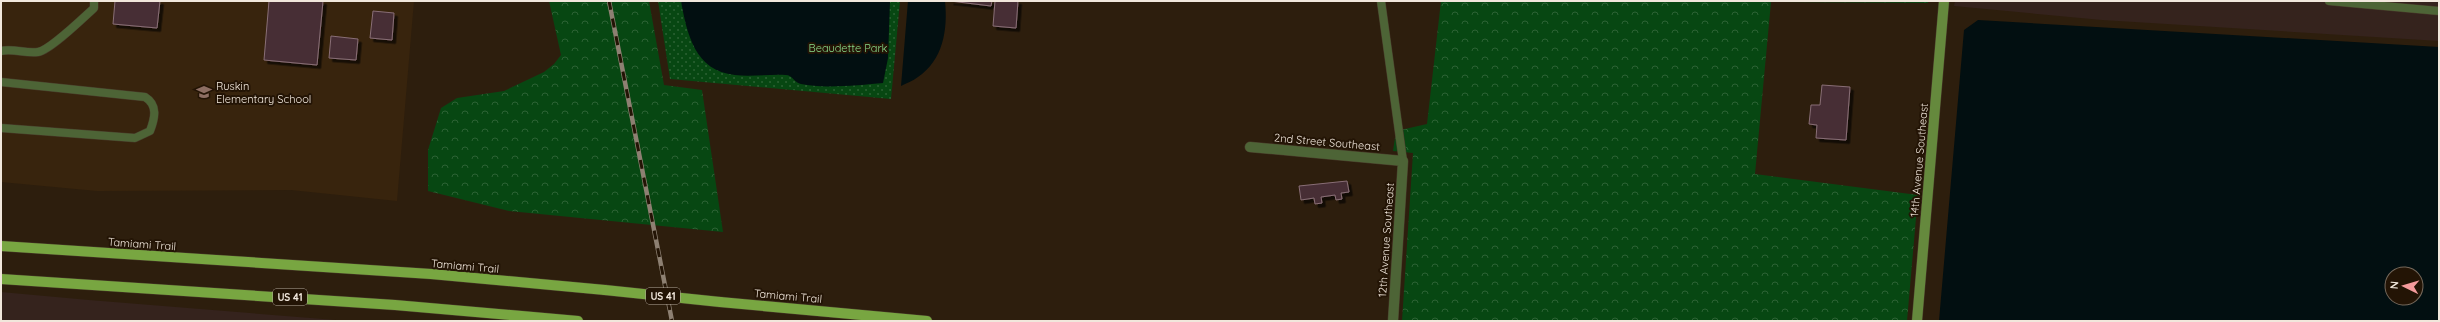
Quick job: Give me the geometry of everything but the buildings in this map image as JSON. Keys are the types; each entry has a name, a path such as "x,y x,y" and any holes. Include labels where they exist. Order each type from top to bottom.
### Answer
{"main road":[{"name":"Tamiami Trail","path":"1,246 431,274 926,321"},
{"name":"US 41","path":"1,279 373,303 578,321"}],"street":[{"name":"14th Avenue Southeast","path":"1917,321 1944,1"},
{"name":"2nd Street Southeast","path":"1250,147 1403,160"},
{"name":"12th Avenue Southeast","path":"1392,321 1403,160"}],"lane":[{"path":"1,52 6,50 39,52 56,41 94,8 94,1"},
{"path":"1381,1 1403,160"},
{"path":"2329,1 2439,11"},
{"path":"1,82 145,97 151,101 154,109 154,122 150,131 135,138 1,128"}],"shaded area":[{"name":"Ruskin Elementary School","path":"1,1 414,1 397,201 291,190 97,191 1,182"},
{"name":"Beaudette Park","path":"681,1 890,1 888,58 883,83 820,86 799,83 788,75 741,76 721,72 702,59 695,49 686,26"},
{"path":"908,1 945,1 946,23 942,44 933,62 914,80 901,86"},
{"path":"1955,1 2439,1 2439,41 2102,20 1954,6"},
{"path":"1978,20 2439,47 2439,321 1939,321 1964,30"},
{"path":"1,292 89,300 348,321 1,321"}],"green space":[{"path":"549,1 649,1 664,85 702,90 723,232 509,211 428,191 428,150 441,108 457,98 504,91 544,72 554,64 561,55"},
{"name":"Beaudette Park","path":"658,1 900,1 891,99 670,79"},
{"path":"1441,1 1928,1 1928,3 1771,2 1755,174 1918,195 1907,321 1402,321 1413,153 1393,151 1396,131 1427,124"}],"railway":[{"path":"609,1 672,321"}],"place":[{"name":"Ruskin Elementary School","path":"204,92"}]}
